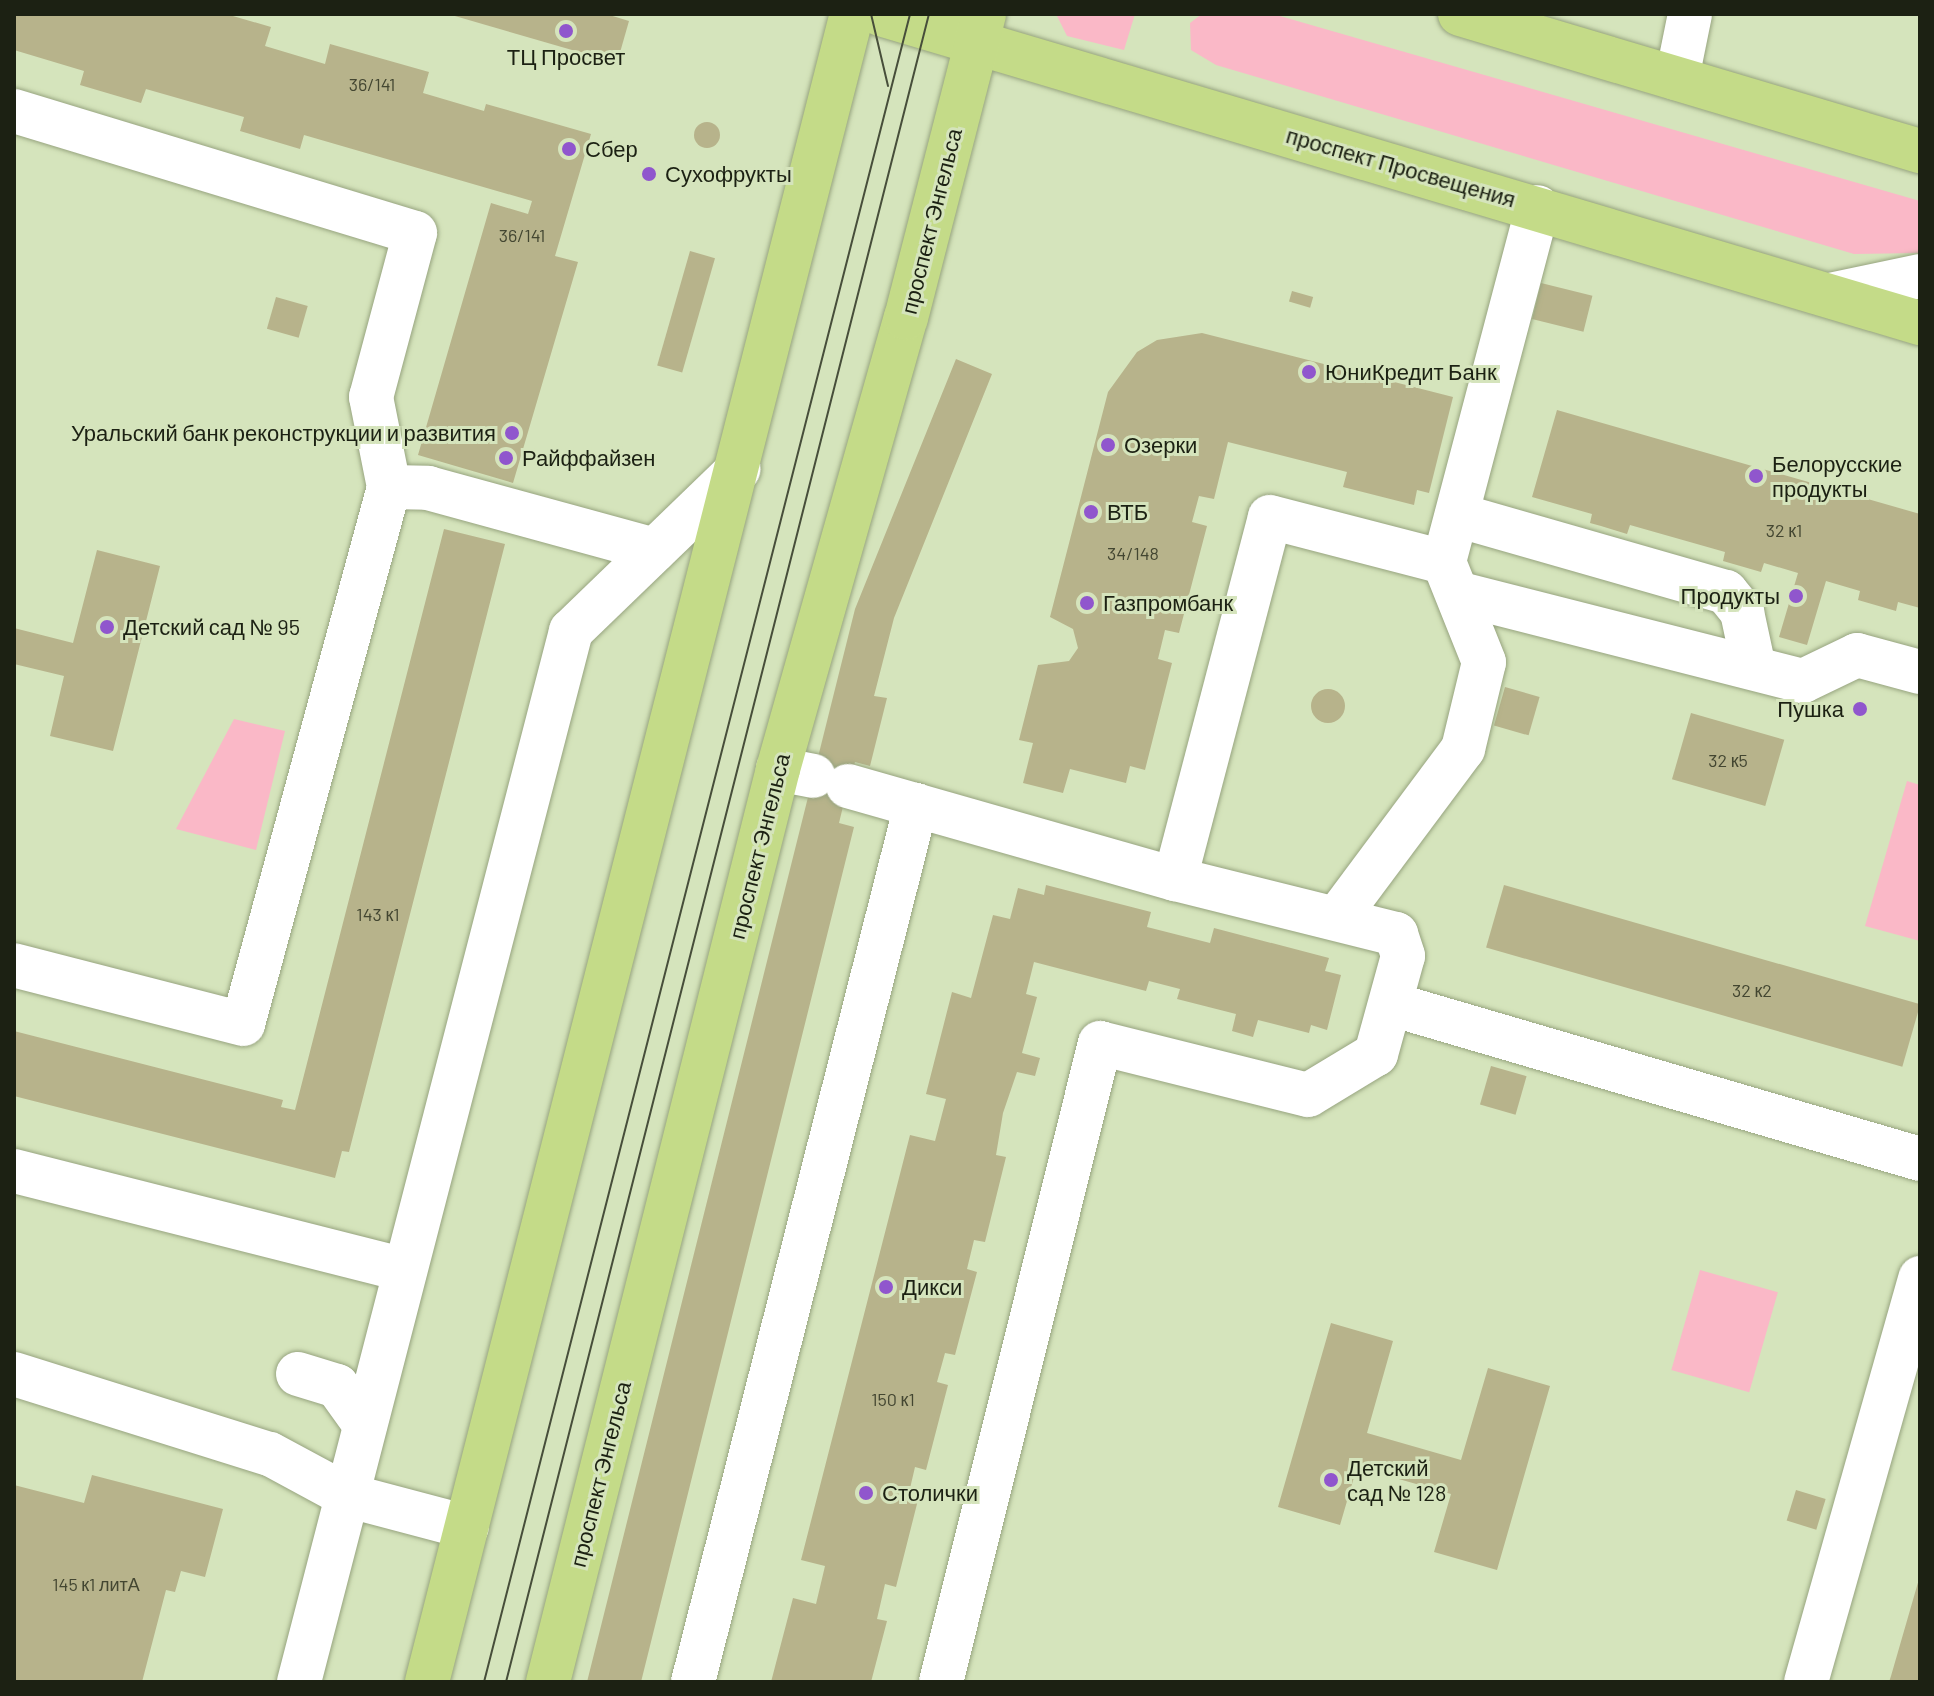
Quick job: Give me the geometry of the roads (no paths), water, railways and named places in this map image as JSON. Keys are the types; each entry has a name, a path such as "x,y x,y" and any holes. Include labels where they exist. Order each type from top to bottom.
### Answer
{"main road":[{"path":"427,1682 739,469 852,14"},
{"name":"проспект Просвещения","path":"880,14 980,29 1538,207 1830,295 1918,327"},
{"path":"1460,14 1920,151"},
{"name":"проспект Энгельса","path":"548,1682 813,777 906,318 980,29"}],"street":[{"path":"1677,78 1690,14"},
{"path":"14,111 415,233 371,397 389,487 243,1024 14,965"},
{"path":"1337,918 1463,749 1484,662 1451,577 1457,515 1538,207"},
{"path":"1830,295 1920,276"},
{"path":"299,1682 571,631 739,469"},
{"path":"389,487 428,488 655,550"},
{"path":"1457,515 1726,592 1742,612 1754,668"},
{"path":"1175,879 1270,517 1451,577 1803,681 1857,655 1920,672"},
{"path":"813,777 1175,879 1396,934 1403,956 1376,1054 1308,1095 1100,1043 941,1682"},
{"path":"693,1682 916,805"},
{"path":"1391,1004 1920,1159"},
{"path":"14,1171 404,1270"},
{"path":"1806,1682 1920,1278"},
{"path":"14,1374 270,1454 346,1495 467,1527"},
{"path":"298,1374 337,1386 365,1425"}],"tram line":[{"path":"871,14 888,86"},
{"path":"484,1682 910,14"},
{"path":"506,1682 929,14"}],"place":[{"name":"ТЦ Просвет","path":"566,31"},
{"name":"Сбер","path":"569,149"},
{"name":"Сухофрукты","path":"649,174"},
{"name":"ЮниКредит Банк","path":"1309,372"},
{"name":"Уральский банк реконструкции и развития","path":"512,433"},
{"name":"Озерки","path":"1108,445"},
{"name":"Райффайзен","path":"506,458"},
{"name":"Белорусские продукты","path":"1756,476"},
{"name":"ВТБ","path":"1091,512"},
{"name":"Продукты","path":"1796,596"},
{"name":"Газпромбанк","path":"1087,603"},
{"name":"Детский сад № 95","path":"107,627"},
{"name":"Пушка","path":"1860,709"},
{"name":"Дикси","path":"886,1287"},
{"name":"Детский сад № 128","path":"1331,1480"},
{"name":"Столички","path":"866,1493"}]}
